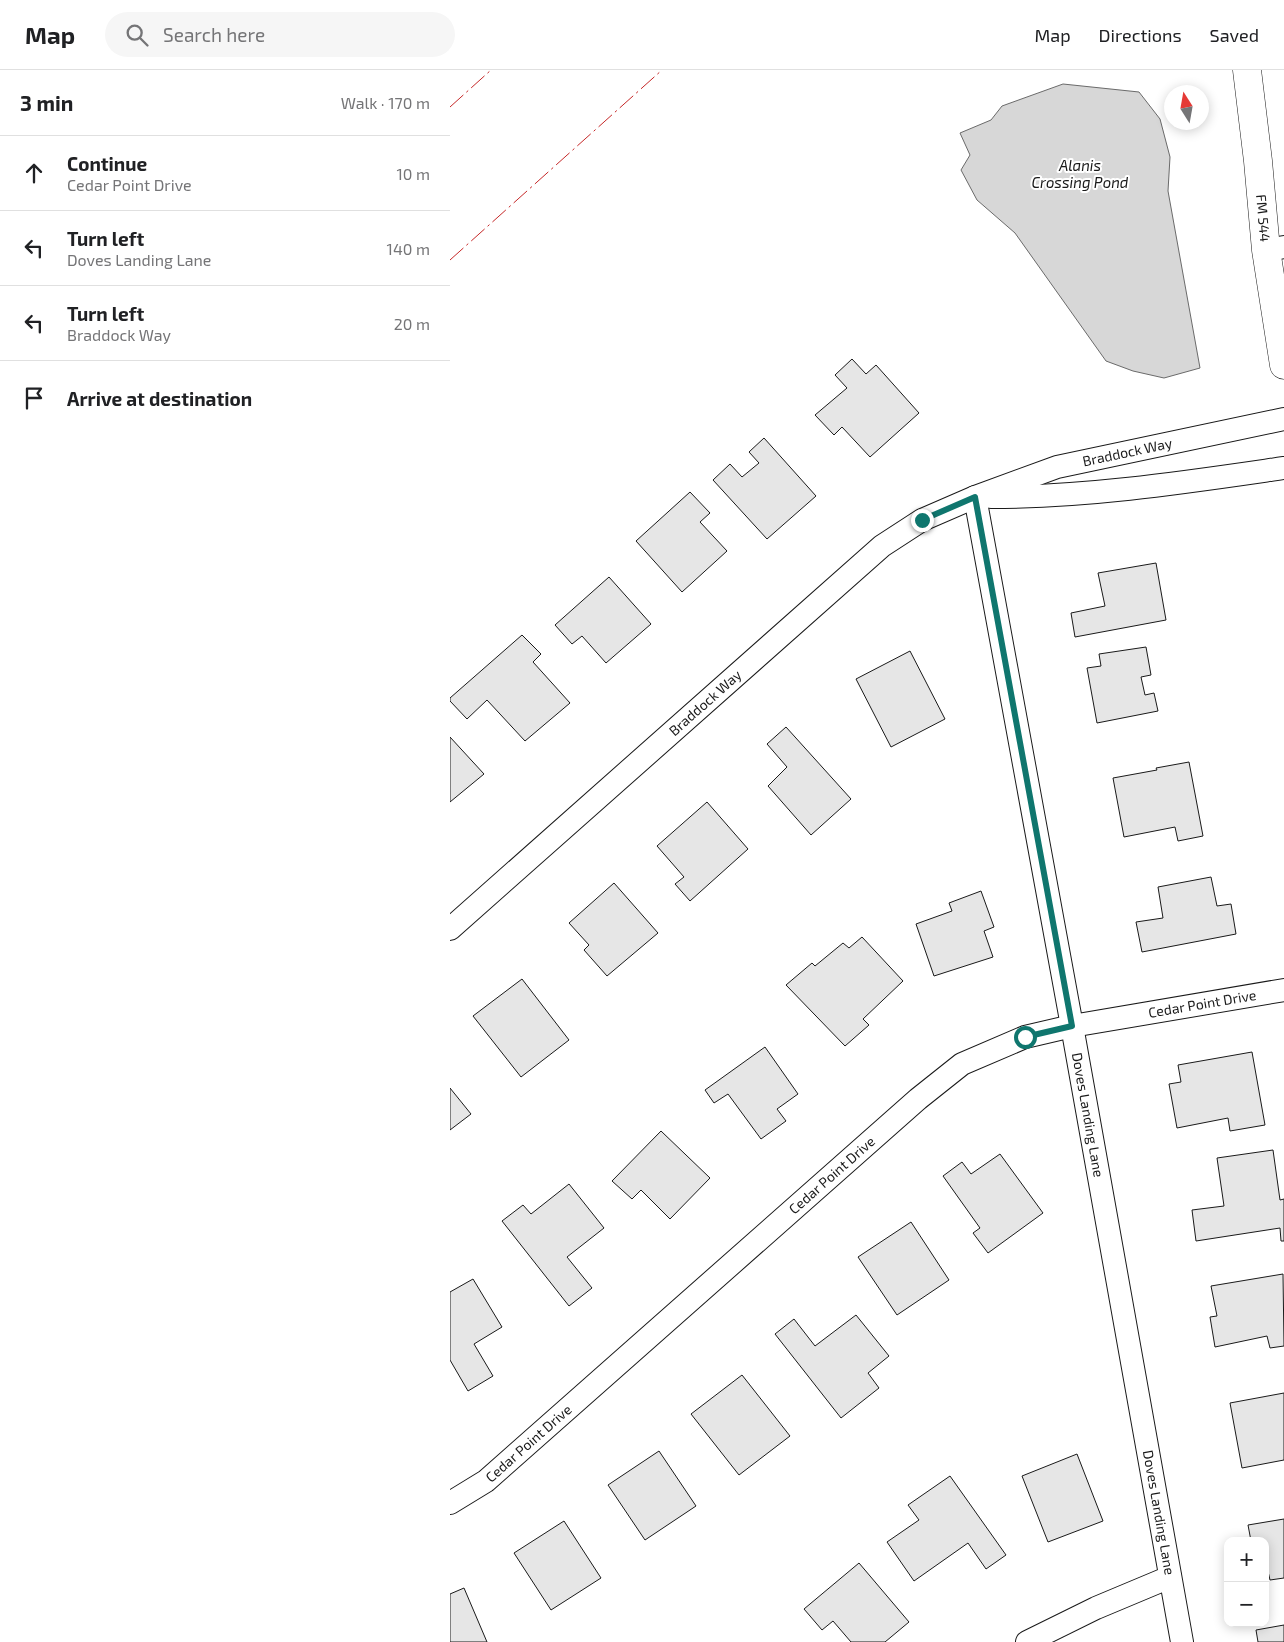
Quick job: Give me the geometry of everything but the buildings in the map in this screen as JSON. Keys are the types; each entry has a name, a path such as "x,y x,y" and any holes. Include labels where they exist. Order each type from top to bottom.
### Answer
{"main road":[{"name":"FM 544","path":"1247,70 1258,161 1275,248 1284,365"}],"street":[{"name":"Braddock Way","path":"450,929 882,546 922,520 975,497 1058,467 1284,418"},
{"name":"Braddock Way","path":"975,497 1036,497 1116,491 1284,468"},
{"name":"Doves Landing Lane","path":"975,497 1182,1642"},
{"name":"Cedar Point Drive","path":"450,1503 486,1481 918,1099 962,1064 1025,1037 1072,1026 1284,990"},
{"path":"1027,1642 1096,1608 1170,1576"}],"water":[{"name":"Alanis Crossing Pond","path":"1063,84 1139,92 1160,119 1170,157 1168,191 1200,368 1164,378 1133,371 1106,361 1015,233 977,200 961,170 970,155 960,133 991,120 1002,106"}],"power":[{"path":"450,107 491,70"},
{"path":"450,260 662,70"}],"route":[{"path":"922,520 975,497 1072,1026 1025,1037"}]}
